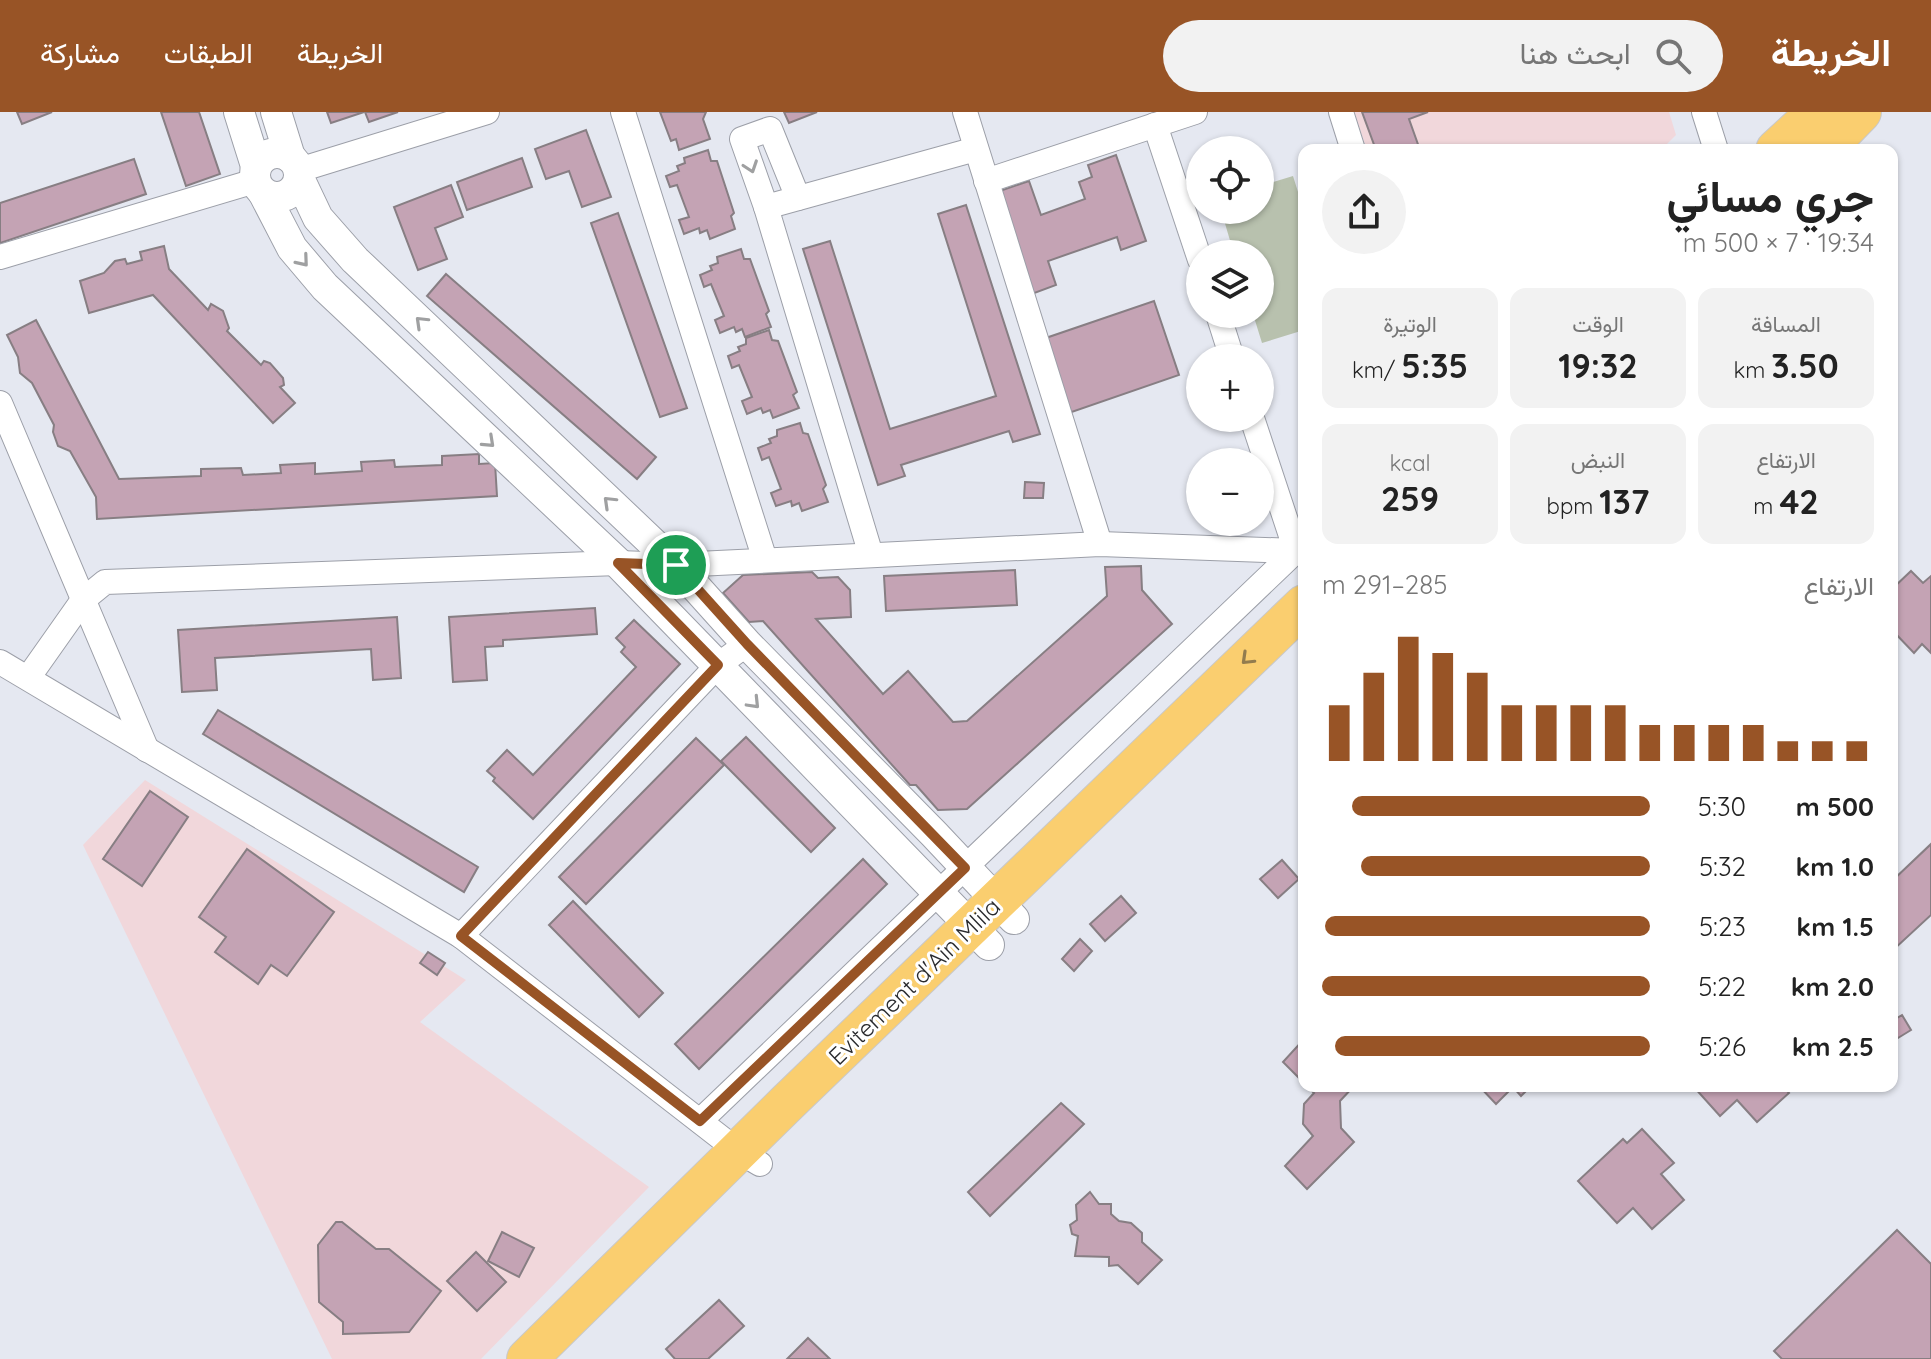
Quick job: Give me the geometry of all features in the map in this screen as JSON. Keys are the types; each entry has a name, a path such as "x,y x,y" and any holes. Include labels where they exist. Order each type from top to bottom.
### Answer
{"highway":[{"path":"1782,144 1817,112"},
{"path":"1830,144 1861,112"},
{"name":"Evitement d'Ain Mlila","path":"993,923 1298,611"},
{"name":"Evitement d'Ain Mlila","path":"527,1359 749,1157 993,923 1298,647"},
{"name":"Evitement d'Ain Mlila","path":"563,1359 749,1157"}],"street":[{"path":"239,112 258,180 292,248 325,287 618,563 940,893 993,923"},
{"path":"276,112 318,218 355,260 676,565 747,644 965,868 993,923"},
{"path":"296,168 487,112"},
{"path":"623,112 765,560"},
{"path":"965,112 1100,544"},
{"path":"986,181 1195,112"},
{"path":"1341,112 1351,144"},
{"path":"1704,112 1714,144"},
{"path":"798,198 767,120 742,139 766,207 871,555"},
{"path":"1155,125 1193,240"},
{"path":"766,207 976,149"},
{"path":"258,180 279,198 286,196 297,185 296,168"},
{"path":"0,257 258,180"},
{"path":"0,403 147,750"},
{"path":"1257,432 1298,542"},
{"path":"28,678 83,600 105,582 618,563 676,565 1100,544 1298,547"},
{"path":"700,1121 1298,549"},
{"path":"461,936 718,665 747,644"},
{"path":"0,662 461,936 749,1157"}],"shaded area":[{"path":"1354,112 1669,112 1676,135 1667,144 1365,144"},
{"path":"145,780 466,980 420,1022 649,1187 481,1359 332,1359 83,845"}],"green space":[{"path":"1293,176 1298,192 1298,332 1262,343 1257,328 1274,328 1274,240 1230,240 1225,224 1274,224 1274,182"}],"building":[{"path":"17,112 52,112 22,124"},
{"path":"161,112 199,112 220,174 186,186"},
{"path":"327,112 364,112 331,123"},
{"path":"365,112 398,112 369,122"},
{"path":"660,112 706,112 703,119 710,139 679,150 676,139 671,141"},
{"path":"784,112 817,112 789,123"},
{"path":"1362,112 1428,112 1409,119 1418,144 1374,144"},
{"path":"586,130 611,197 582,207 569,171 546,179 535,149"},
{"path":"708,150 711,161 717,161 734,213 731,216 735,229 710,239 707,230 700,233 699,228 684,234 679,220 689,217 677,185 670,187 666,176 679,171 677,166 685,163 684,158"},
{"path":"1116,155 1146,241 1121,250 1117,237 1048,261 1056,285 1029,295 994,193 1029,181 1041,215 1085,199 1079,182 1092,177 1088,165"},
{"path":"522,158 532,187 467,210 457,182"},
{"path":"134,159 146,194 0,243 0,203"},
{"path":"451,185 463,217 435,228 447,259 418,270 394,207"},
{"path":"966,205 1040,434 1013,442 1009,431 901,465 905,476 878,485 803,249 830,241 890,429 996,396 938,214"},
{"path":"618,213 687,408 660,417 591,223"},
{"path":"164,246 169,269 208,310 211,304 223,311 229,328 227,331 261,365 264,361 270,363 283,378 284,385 280,387 295,403 273,423 153,295 89,313 80,281 104,273 115,261 125,259 127,264 142,260 140,252"},
{"path":"741,249 744,259 750,259 769,311 766,314 771,327 745,337 742,329 736,332 734,327 720,333 715,320 724,316 711,284 704,287 700,275 712,270 710,266 718,263 717,257"},
{"path":"446,274 656,457 637,479 427,296"},
{"path":"1154,301 1179,375 1063,415 1040,340"},
{"path":"36,320 119,479 201,476 201,469 241,468 243,475 281,473 280,465 315,463 315,474 362,471 361,462 394,460 395,467 442,465 442,456 479,454 479,464 495,463 497,496 97,519 96,497 70,451 58,446 54,425 32,383 20,373 18,357 7,335"},
{"path":"769,330 772,340 778,341 797,392 793,395 799,408 773,418 770,410 763,413 761,408 747,414 742,401 752,397 739,365 732,368 728,356 740,351 738,347 746,344 746,338"},
{"path":"800,423 803,433 808,434 826,485 823,489 828,502 802,511 799,503 792,506 791,501 776,506 771,493 781,489 769,457 762,460 758,448 771,443 769,439 777,436 777,430"},
{"path":"1025,482 1044,483 1043,498 1024,498"},
{"path":"1141,566 1142,590 1172,624 967,809 938,810 916,785 910,785 763,621 749,622 723,593 743,575 812,572 818,578 838,577 850,590 851,617 816,619 883,694 908,671 953,722 967,721 1107,596 1105,567"},
{"path":"1015,570 1017,605 886,611 884,576"},
{"path":"1911,571 1923,583 1931,576 1931,653 1922,644 1914,653 1898,636 1898,583"},
{"path":"595,608 597,634 503,640 503,646 485,647 487,680 453,682 449,617"},
{"path":"397,617 401,678 373,680 371,649 215,658 217,690 182,692 178,630"},
{"path":"634,620 680,664 533,819 493,781 495,778 487,771 507,750 533,775 636,667 621,652 625,647 616,638"},
{"path":"218,710 478,867 464,892 203,734"},
{"path":"746,737 835,828 811,852 721,761"},
{"path":"696,738 724,765 586,904 559,877"},
{"path":"150,791 188,817 142,886 103,859"},
{"path":"1931,844 1931,915 1898,945 1898,875"},
{"path":"247,849 334,912 287,976 271,965 258,984 215,952 226,937 199,917"},
{"path":"863,859 887,884 699,1069 675,1044"},
{"path":"1282,860 1298,878 1278,898 1260,879"},
{"path":"1121,896 1136,913 1105,941 1090,924"},
{"path":"573,901 663,993 639,1017 549,925"},
{"path":"1080,939 1092,951 1074,971 1062,959"},
{"path":"428,952 445,963 437,975 420,963"},
{"path":"1902,1015 1911,1030 1898,1038 1898,1017"},
{"path":"1298,1046 1298,1077 1283,1062"},
{"path":"1348,1092 1340,1101 1341,1128 1354,1142 1307,1189 1285,1166 1313,1136 1303,1124 1304,1104 1314,1093"},
{"path":"1485,1092 1508,1092 1496,1104"},
{"path":"1698,1092 1789,1093 1757,1122 1737,1100 1720,1116"},
{"path":"1061,1103 1084,1124 990,1216 968,1192"},
{"path":"1642,1129 1674,1163 1661,1174 1684,1200 1652,1229 1633,1208 1617,1223 1578,1181 1623,1139 1627,1143"},
{"path":"1090,1192 1099,1204 1111,1204 1111,1214 1119,1221 1131,1223 1142,1233 1142,1242 1162,1260 1138,1284 1118,1265 1109,1266 1109,1257 1075,1256 1078,1236 1072,1234 1070,1225 1077,1220 1076,1205"},
{"path":"336,1222 342,1222 376,1249 389,1249 441,1291 409,1332 343,1334 343,1322 319,1302 318,1245"},
{"path":"1897,1230 1931,1264 1931,1359 1782,1359 1774,1351"},
{"path":"502,1232 534,1248 519,1277 488,1261"},
{"path":"476,1252 506,1282 477,1311 447,1281"},
{"path":"719,1300 744,1326 708,1359 675,1359 666,1349"},
{"path":"808,1338 830,1359 787,1359"}],"route":[{"path":"618,563 676,565 747,644 965,868 700,1121 461,936 718,665 618,563"}]}
